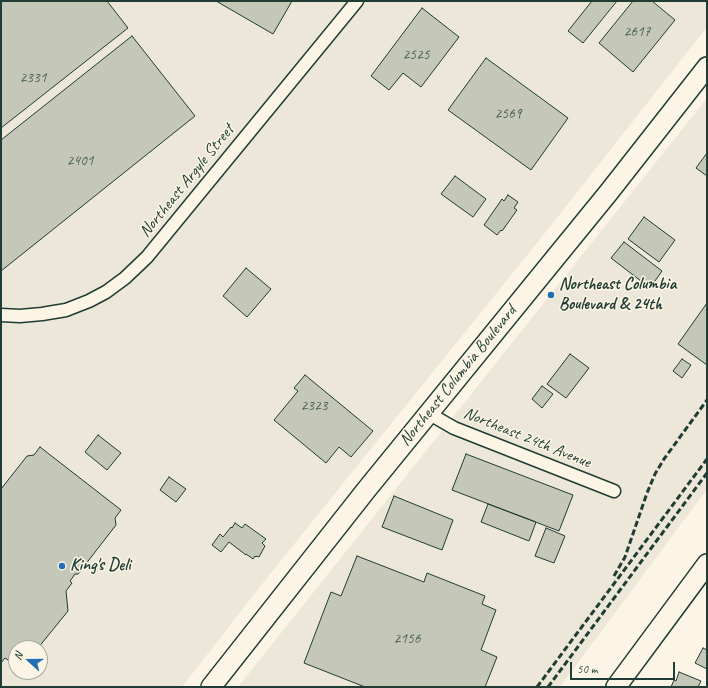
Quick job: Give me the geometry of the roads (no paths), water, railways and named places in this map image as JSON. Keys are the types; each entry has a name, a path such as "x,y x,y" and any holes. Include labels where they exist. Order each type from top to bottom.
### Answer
{"main road":[{"name":"Northeast Columbia Boulevard","path":"211,687 313,556 609,192 707,67"},
{"path":"616,687 707,564"}],"street":[{"name":"Northeast Argyle Street","path":"1,315 20,316 66,310 106,292 125,278 147,257 357,1"},
{"name":"Northeast 24th Avenue","path":"428,413 454,428 614,491"}],"railway":[{"path":"614,576 625,557 655,474 664,459 707,400"},
{"path":"537,687 707,459"},
{"path":"548,687 707,473"}],"place":[{"name":"Northeast Columbia Boulevard & 24th","path":"551,295"},
{"name":"King's Deli","path":"62,566"}]}
